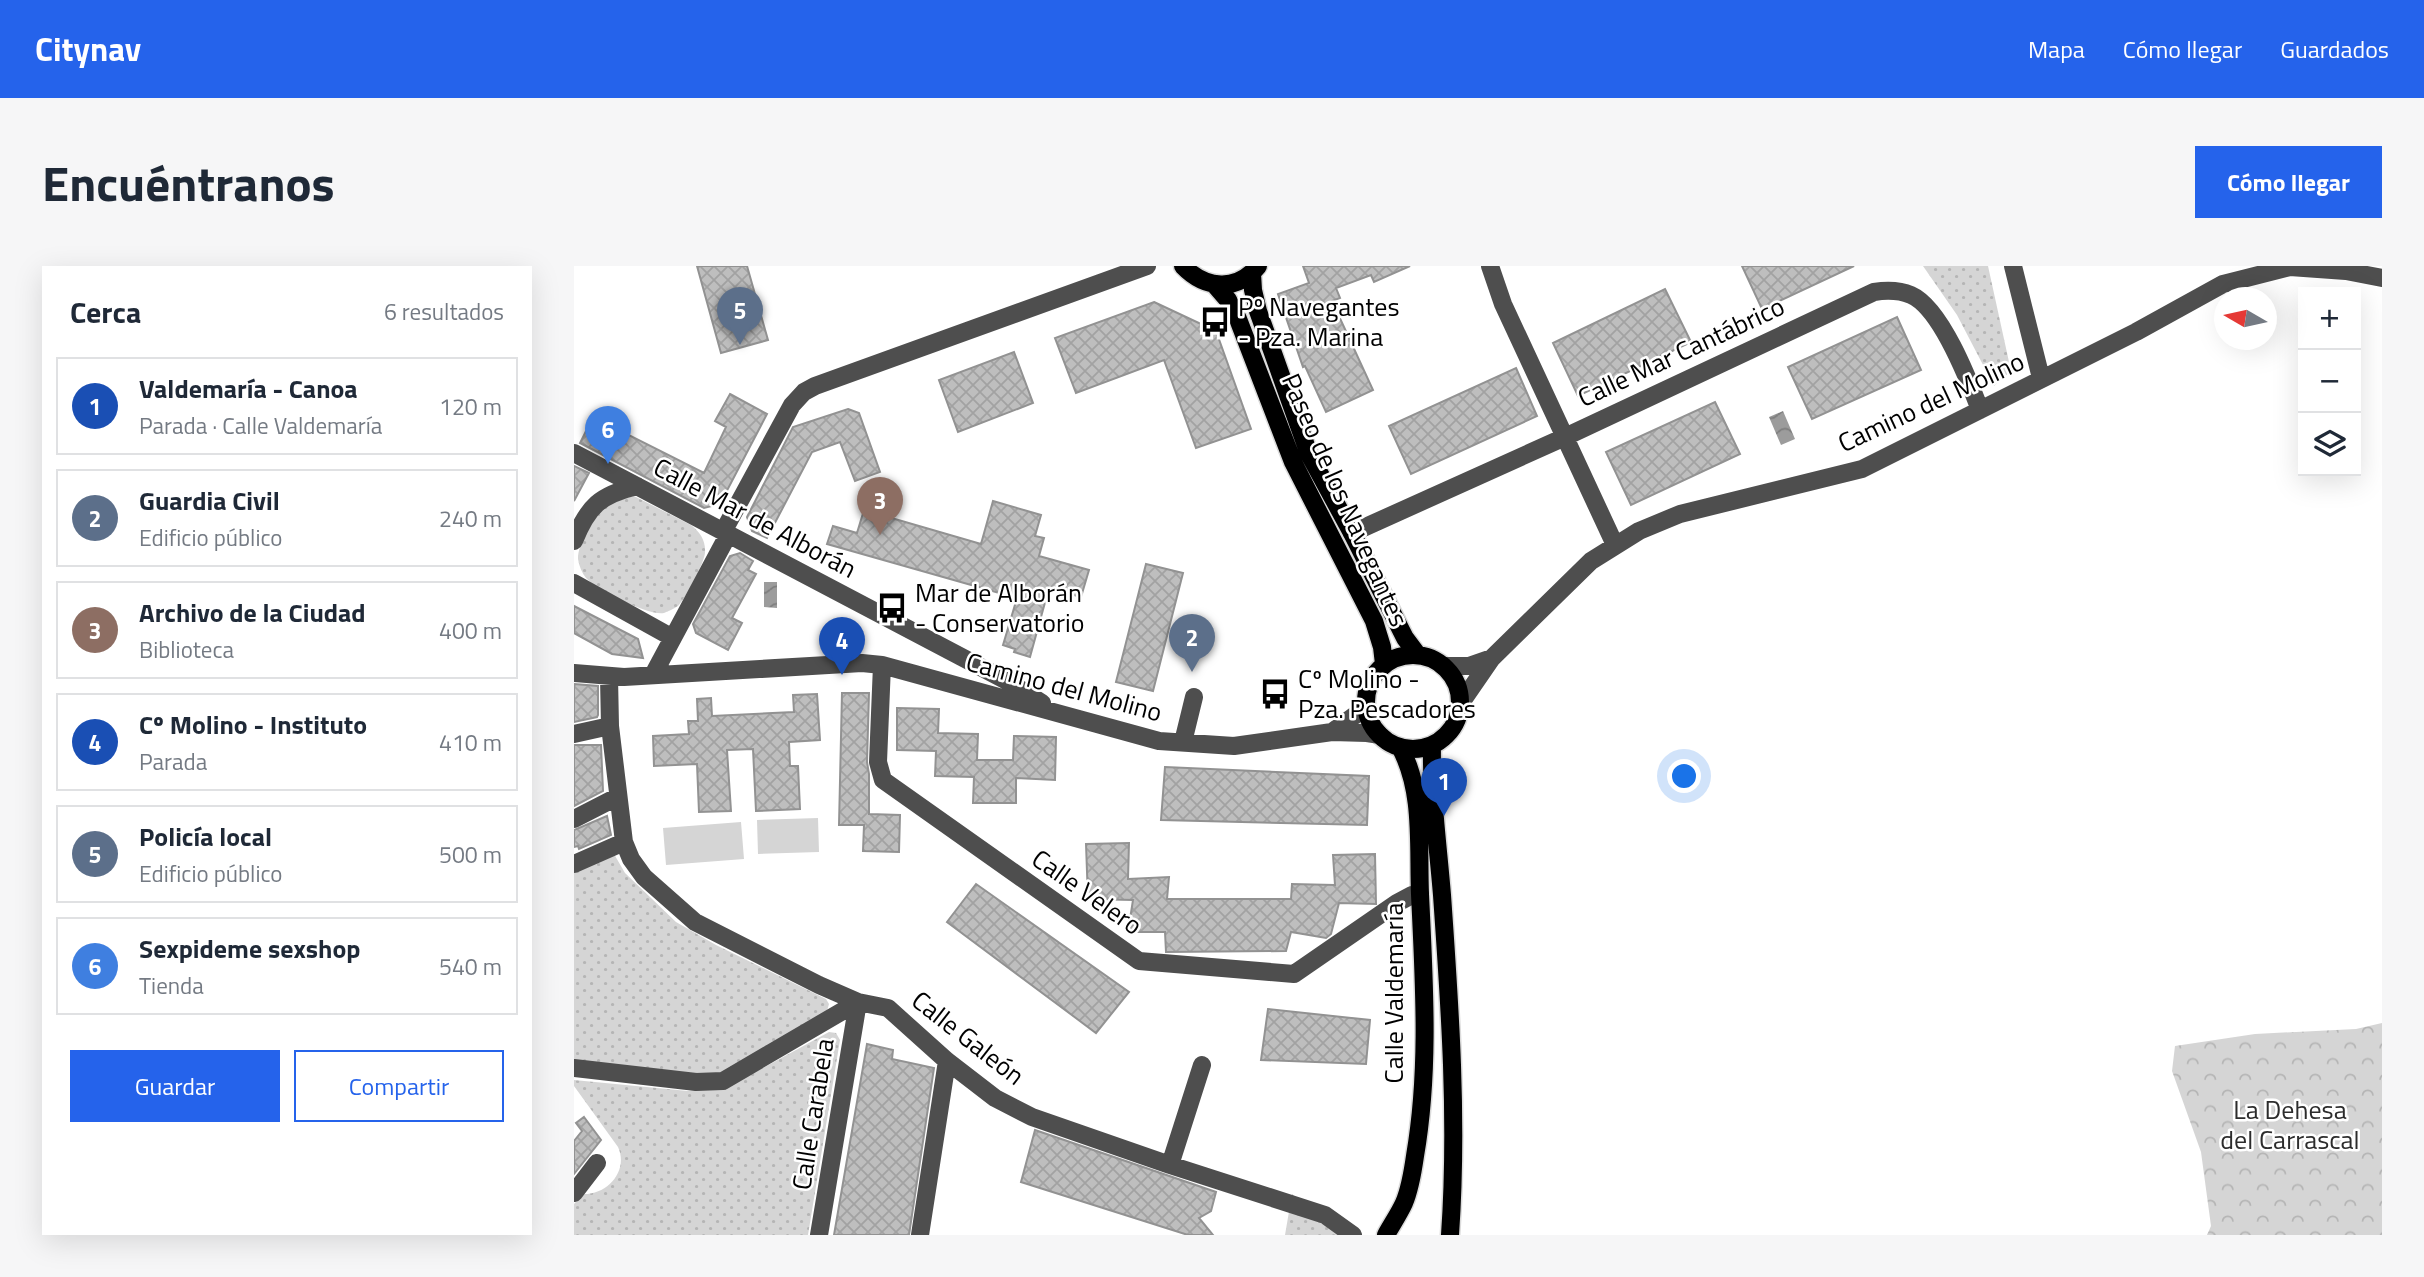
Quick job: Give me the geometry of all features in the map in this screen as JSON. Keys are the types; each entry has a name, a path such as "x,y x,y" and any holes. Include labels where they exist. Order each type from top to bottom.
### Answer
{"main road":[{"path":"1183,266 1202,282 1215,285 1241,281 1255,270"},
{"name":"Paseo de los Navegantes","path":"1255,270 1252,290 1258,312 1309,454 1405,638 1416,654"},
{"name":"Paseo de los Navegantes","path":"1215,285 1228,300 1238,319 1293,462 1374,621 1384,664"},
{"path":"1416,654 1431,657 1446,666 1458,684 1461,703 1459,716 1451,730 1432,746 1422,749 1400,747 1380,735 1370,722 1366,704 1368,688 1384,664 1399,656 1416,654"},
{"name":"Calle Valdemaría","path":"1432,746 1453,1081 1454,1158 1450,1235"},
{"name":"Calle Valdemaría","path":"1386,1235 1405,1201 1415,1155 1425,1007 1418,819 1413,781 1400,747"}],"street":[{"path":"653,675 707,575 792,405 804,392 1147,266"},
{"path":"1490,266 1503,304 1615,545"},
{"path":"2013,266 2041,378"},
{"name":"Camino del Molino","path":"1461,703 1492,658 1591,561 1639,531 1680,514 1862,469 2136,332 2223,284 2290,267 2346,271 2382,278"},
{"name":"Calle Mar Cantábrico","path":"1352,533 1565,437 1874,292 1890,290 1913,296 1932,313 1961,362 1980,410"},
{"name":"Calle Mar de Alborán","path":"574,453 1009,682 1056,713"},
{"path":"574,541 583,521 603,496 636,486"},
{"path":"700,519 708,538 710,555 707,575"},
{"path":"576,581 673,638"},
{"path":"633,616 669,617 689,607"},
{"path":"1446,666 1469,666 1492,658"},
{"name":"Camino del Molino","path":"574,673 609,677 862,663 882,665 1159,741 1234,746 1332,732 1380,735"},
{"name":"Calle Velero","path":"882,665 878,762 883,780 1139,961 1294,974 1397,903 1412,895 1420,895"},
{"name":"Calle Galeón","path":"609,677 610,726 624,842 631,859 644,877 695,922 819,985 858,1002 888,1008 947,1061 995,1098 1032,1117 1170,1166 1325,1215 1353,1235"},
{"path":"1183,742 1194,697"},
{"name":"Camino del Molino","path":"1332,732 1366,704"},
{"path":"574,734 610,726"},
{"path":"574,819 617,797"},
{"path":"574,864 624,842"},
{"path":"574,1068 696,1082 723,1080 858,1002"},
{"name":"Calle Carabela","path":"820,1235 858,1002"},
{"path":"920,1235 947,1061"},
{"path":"1170,1166 1202,1065"},
{"path":"574,1193 597,1163"}],"green space":[{"path":"1923,266 1988,266 2011,371 1994,386 1957,315"},
{"path":"634,496 691,525 700,534 705,545 701,564 685,596 678,606 664,613 635,606 611,595 586,578 579,564 581,545 603,505"},
{"path":"818,818 819,852 758,854 757,820"},
{"path":"741,822 744,859 666,865 663,828"},
{"path":"614,854 625,873 676,922 716,945 826,999 829,1004 827,1011 724,1072 712,1076 574,1065 574,872"},
{"name":"La Dehesa del Carrascal","path":"2382,1023 2382,1235 2207,1235 2211,1226 2201,1152 2172,1071 2175,1046 2255,1034 2356,1029"},
{"path":"829,1032 836,1033 840,1040 808,1235 574,1235 574,1204 583,1194 600,1190 614,1180 621,1165 621,1156 618,1147 574,1086 574,1080 688,1091 719,1088 748,1076"},
{"path":"1292,1194 1343,1235 1285,1235"}],"water":[{"path":"1783,411 1795,439 1781,445 1769,417"},
{"path":"764,582 777,582 777,608 764,607"}],"building":[{"path":"697,266 747,266 768,340 721,353"},
{"path":"1303,266 1410,266 1374,282 1371,275 1336,288 1340,298 1332,301 1373,390 1326,412 1305,366 1303,367 1278,294 1309,283"},
{"path":"1742,266 1854,266 1762,309"},
{"path":"1665,289 1691,342 1578,396 1553,343"},
{"path":"1154,302 1216,331 1251,429 1196,448 1164,360 1076,393 1055,338"},
{"path":"1897,317 1921,370 1812,419 1788,367"},
{"path":"1014,352 1033,403 958,432 939,380"},
{"path":"1516,368 1537,416 1411,474 1389,426"},
{"path":"730,394 767,414 720,504 704,508 580,443 590,423 608,432 611,426 704,473 726,427 715,421"},
{"path":"1715,402 1740,454 1631,505 1606,452"},
{"path":"848,409 859,413 880,472 855,481 840,442 812,452 767,538 752,531 747,517 793,427"},
{"path":"574,466 589,473 574,501"},
{"path":"993,501 1041,515 1035,536 1044,538 1039,556 1089,570 1081,597 1049,588 1030,657 1003,645 1017,598 827,544 833,526 857,533 864,510 981,544"},
{"path":"740,553 753,561 748,570 756,574 732,618 742,623 728,650 696,633 693,624 730,556"},
{"path":"1146,564 1183,573 1153,691 1116,682"},
{"path":"574,606 638,639 643,658 612,654 574,633"},
{"path":"574,684 598,686 597,717 574,722"},
{"path":"842,693 869,693 869,814 900,815 899,852 863,851 864,825 839,825"},
{"path":"817,694 820,740 789,742 790,766 798,766 800,809 756,811 753,749 727,750 731,811 699,812 697,764 654,766 653,736 689,734 688,721 698,721 697,699 711,698 712,716 794,712 793,695"},
{"path":"897,708 939,709 938,733 978,734 977,760 1013,760 1014,736 1056,737 1055,780 1016,778 1016,803 973,803 974,777 935,776 936,751 897,750"},
{"path":"574,745 601,745 603,791 574,806"},
{"path":"1165,767 1369,776 1367,825 1161,820"},
{"path":"607,816 611,835 579,849 578,846 574,847 574,830"},
{"path":"1129,843 1128,879 1169,877 1167,899 1291,899 1292,884 1335,885 1333,855 1375,854 1376,904 1339,903 1331,934 1326,938 1291,932 1286,951 1166,952 1165,932 1128,932 1133,900 1088,899 1086,844"},
{"path":"976,884 1129,992 1096,1033 947,922"},
{"path":"1268,1009 1370,1020 1366,1064 1261,1060"},
{"path":"867,1044 893,1050 892,1059 934,1068 909,1235 834,1235"},
{"path":"584,1117 601,1140 574,1174 574,1141 582,1131 576,1123"},
{"path":"1035,1130 1216,1192 1211,1211 1199,1218 1213,1235 1188,1235 1021,1182"}],"place":[{"name":"Pº Navegantes - Pza. Marina","path":"1215,322"},
{"name":"Policía local","path":"740,345"},
{"name":"Sexpideme sexshop","path":"608,464"},
{"name":"Archivo de la Ciudad","path":"880,535"},
{"name":"Mar de Alborán - Conservatorio","path":"892,608"},
{"name":"Guardia Civil","path":"1192,672"},
{"name":"Cº Molino - Instituto","path":"842,675"},
{"name":"Cº Molino - Pza. Pescadores","path":"1275,694"},
{"name":"Valdemaría - Canoa","path":"1444,816"}]}
